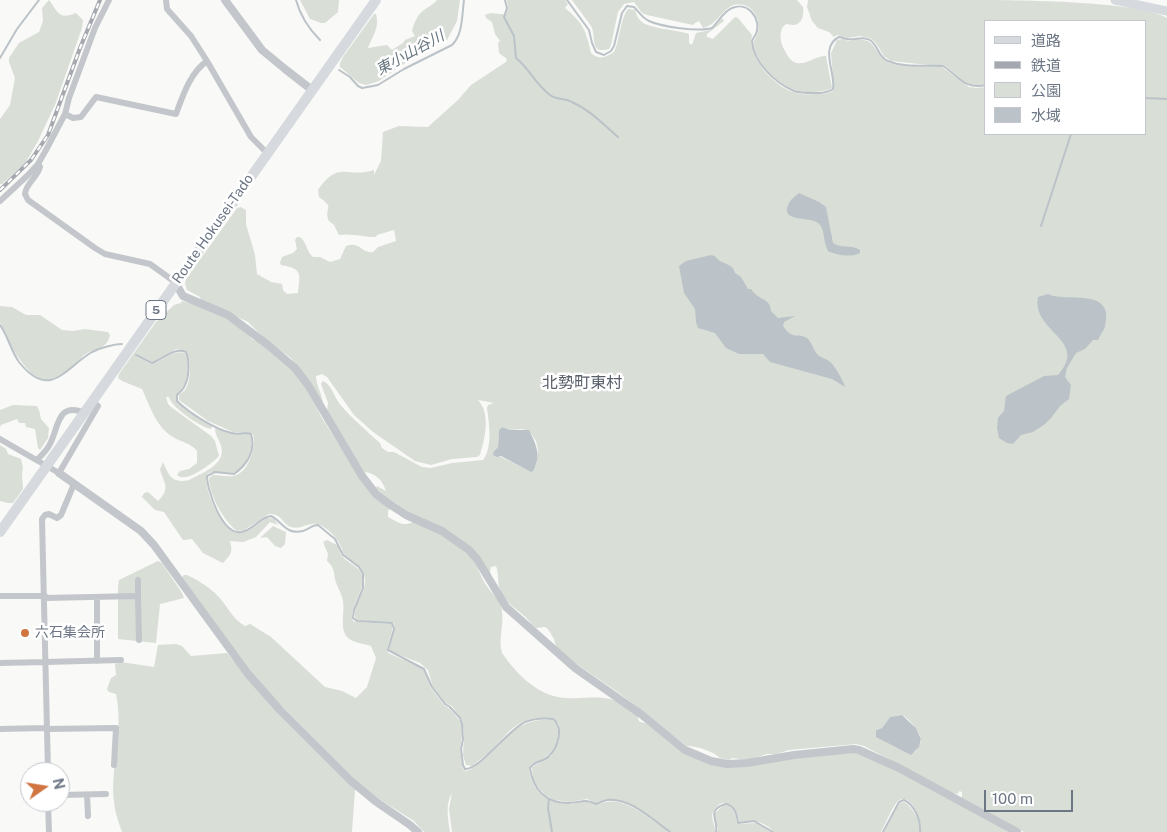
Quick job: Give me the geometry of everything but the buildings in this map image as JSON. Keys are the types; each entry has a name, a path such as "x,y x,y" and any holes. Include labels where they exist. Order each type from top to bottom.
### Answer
{"main road":[{"name":"Route Hokusei-Tado","path":"0,532 376,0"},
{"path":"1115,0 1167,11"}],"street":[{"path":"0,201 38,164 65,114 94,28 109,0"},
{"path":"166,0 167,9 191,36 250,137 267,153"},
{"path":"225,0 262,50 312,90"},
{"path":"65,114 74,118 81,117 96,97 176,114 191,78 199,66 207,61"},
{"path":"38,164 40,167 39,171 25,188 28,200 105,254 150,264 175,282 183,296 228,315 268,345 295,368 308,385 362,476 376,494 398,510 442,531 469,550 477,559 506,607 575,668 642,715 685,750 710,761 727,764 747,763 794,755 859,750 899,768 1017,832"},
{"path":"56,472 98,406 93,401"},
{"path":"40,461 50,446 60,415 68,410 78,410 84,413"},
{"path":"0,440 40,461 141,531 154,545 248,674 280,710 351,781 375,801 410,824 418,832"},
{"path":"48,762 42,519 48,514 57,518 61,515 74,484"},
{"path":"138,580 138,640"},
{"path":"0,596 138,596"},
{"path":"97,597 98,661"},
{"path":"0,663 121,660"},
{"path":"0,729 116,728 114,764"},
{"path":"88,794 88,816"},
{"path":"70,795 106,794"},
{"path":"48,812 49,832"}],"green space":[{"path":"49,0 56,11 62,15 76,13 83,20 82,28 55,105 38,141 26,162 0,184 0,119 10,105 15,78 9,58 19,43 39,32 43,21 42,8"},
{"path":"300,0 339,0 338,12 325,23 321,23 310,19"},
{"path":"437,0 460,0 457,21 447,40 417,55 379,81 366,85 359,83 340,67 343,57 374,14 376,14 377,24 368,48 387,45 392,50 405,40 415,36 412,31 418,17"},
{"path":"507,0 565,0 568,4 565,8 583,28 591,53 599,57 605,57 614,52 623,18 628,9 635,10 638,18 644,23 689,34 689,43 692,45 696,33 710,30 722,18 724,21 707,34 707,37 713,39 735,17 752,35 754,53 764,71 788,90 801,94 826,93 834,89 831,53 837,40 849,41 858,39 868,41 882,58 889,63 901,66 942,67 969,87 984,87 984,135 1147,135 1147,20 984,20 984,84 978,85 967,83 943,65 891,61 884,56 870,38 860,36 847,38 837,35 834,37 829,32 818,28 812,21 807,7 808,0 1070,2 1128,8 1151,12 1167,18 1167,832 1024,832 962,798 962,792 959,791 958,794 953,793 864,746 856,744 789,750 747,760 733,758 728,760 720,758 705,749 687,746 619,693 568,658 556,647 548,629 545,627 536,628 509,604 500,590 496,566 491,567 491,576 440,526 406,511 393,503 376,488 377,486 386,491 379,478 373,474 365,473 327,412 328,403 321,384 323,381 328,385 339,403 380,443 382,448 388,452 394,452 422,467 431,468 452,463 483,460 489,442 487,408 488,405 494,403 478,400 486,419 480,455 477,457 452,459 431,465 415,461 373,432 354,415 327,377 322,374 316,376 323,405 291,358 265,339 248,322 201,300 200,297 187,290 186,279 237,208 241,207 246,210 246,224 255,255 257,274 271,282 282,284 283,290 287,294 298,293 299,276 297,270 280,263 282,257 293,253 297,249 295,240 297,237 302,239 313,257 320,257 330,262 340,259 346,246 355,245 366,251 373,252 378,247 396,241 394,230 377,235 376,237 339,235 334,225 328,220 328,205 319,197 318,190 325,181 338,172 357,173 374,170 374,175 381,161 383,132 399,126 428,127 458,100 471,85 506,62 507,59 499,53 498,43 500,41 495,34 492,22 485,15 490,13 506,14","holes":["502,427 510,430 522,429 530,432 536,441 538,450 536,466 528,470 499,456 494,451 498,447 499,430","902,715 908,719 921,738 921,742 915,752 876,730 882,728 890,717"]},
{"path":"572,0 797,0 803,7 802,18 797,24 786,24 782,28 782,46 794,62 800,63 826,56 832,88 814,92 797,91 776,79 764,67 756,54 754,41 759,25 751,9 744,5 737,4 732,6 709,26 703,28 699,21 693,25 647,15 642,13 634,2 624,4 618,12 611,45 609,49 602,50 596,47 591,26"},
{"path":"182,301 201,306 226,318 247,333 252,339 261,343 293,371 305,386 322,418 360,478 390,509 388,517 403,524 413,522 437,532 467,551 484,582 501,607 502,653 526,681 541,691 558,697 611,699 628,708 637,715 640,722 646,723 688,755 711,764 801,758 853,751 902,772 1012,832 921,832 916,810 904,799 899,800 895,805 881,832 774,832 766,825 758,822 739,822 733,807 725,803 717,807 713,812 715,832 671,832 625,802 606,799 596,803 587,799 570,802 554,800 545,795 533,779 532,767 551,756 559,740 559,724 550,718 522,722 472,766 466,765 463,755 464,735 462,720 452,706 445,703 433,687 428,670 420,663 390,651 394,623 356,620 355,610 365,585 364,575 360,568 343,553 337,540 331,533 317,524 298,528 291,527 274,514 269,514 244,530 237,531 222,514 214,500 209,478 213,475 233,476 243,470 252,453 253,434 233,432 208,421 179,400 179,395 187,387 190,376 190,364 186,351 176,349 153,362 136,354 135,356 151,364 172,354 185,353 188,364 187,378 176,399 179,404 212,426 211,429 193,421 175,406 169,397 166,397 171,407 211,436 215,441 219,456 211,464 192,475 181,477 177,475 180,471 189,469 197,463 197,451 162,428 154,416 142,389 118,378 156,322 174,305"},
{"path":"0,306 12,307 26,315 40,315 62,330 85,329 108,332 110,335 106,344 88,352 67,372 46,380 39,379 25,366 6,337 0,322"},
{"path":"13,405 37,406 41,419 49,428 48,438 40,450 35,429 26,427 25,423 19,423 17,419 0,427 0,410"},
{"path":"215,428 232,433 250,434 251,439 248,458 241,469 230,474 213,472 207,474 206,481 210,498 219,516 236,533 244,532 267,518 274,519 278,525 270,522 256,537 243,542 230,541 231,553 223,563 203,553 192,539 183,540 164,512 155,510 142,497 144,493 148,492 158,501 162,497 165,486 160,469 163,462 167,471 178,481 189,480 217,463 222,452"},
{"path":"0,445 6,449 8,454 21,459 23,467 23,489 13,503 0,501"},
{"path":"273,526 286,532 285,544 281,548 275,546 267,537 260,538"},
{"path":"327,540 339,547 342,556 358,569 362,575 362,585 353,609 353,621 392,624 388,653 425,671 431,688 461,722 460,749 463,769 466,771 473,768 505,738 521,726 540,720 552,720 558,728 557,739 553,749 546,757 531,764 530,769 532,780 539,793 548,800 566,804 588,801 595,805 607,802 626,804 644,814 668,832 452,832 449,809 452,793 448,807 450,832 424,832 414,821 359,784 249,671 182,577 187,575 209,588 219,597 240,623 245,626 250,624 271,637 325,687 342,691 356,698 367,687 376,658 371,646 349,639 344,631 343,601 333,569 327,561 328,554 323,542"},
{"path":"158,561 162,563 184,598 160,604 156,643 118,639 119,580"},
{"path":"176,644 182,646 191,656 227,653 278,712 355,789 352,832 122,832 115,810 113,789 119,721 118,707 116,694 109,692 107,689 111,678 116,675 115,664 121,662 154,667 158,645"},
{"path":"904,802 916,815 919,832 884,832 897,807 900,803"},
{"path":"724,805 732,809 737,824 756,823 771,832 717,832 715,813"}],"water":[{"path":"799,193 826,207 833,243 839,246 857,248 860,250 860,253 844,255 828,251 823,230 817,222 789,215 787,211 788,205"},
{"path":"711,255 732,267 748,289 751,289 757,296 766,301 771,311 778,318 795,316 784,322 783,326 793,335 807,338 818,355 833,365 845,387 832,379 770,362 763,354 739,354 726,348 715,333 698,328 695,309 684,293 679,266 686,261"},
{"path":"1048,294 1087,298 1103,305 1106,314 1104,330 1098,340 1093,340 1085,349 1076,353 1067,368 1065,377 1071,385 1069,399 1060,406 1045,424 1033,432 1021,435 1013,444 1007,443 999,438 997,428 998,418 1004,411 1006,396 1044,376 1058,375 1066,363 1067,353 1064,344 1043,319 1038,309 1038,297"},
{"path":"502,427 510,430 529,430 536,445 538,455 533,471 531,472 501,456 493,455 498,447 499,430"},
{"path":"902,715 916,728 921,739 919,747 911,755 876,737 876,730 882,728 890,717"}],"waterway":[{"path":"0,58 17,29 39,0"},
{"name":"東小山谷川","path":"296,0 305,22 320,40"},
{"name":"東小山谷川","path":"339,70 362,88 378,85 404,69 452,45 456,41 460,30 464,0"},
{"path":"505,0 507,8 504,17 514,36 516,58 550,95 579,105 618,137"},
{"name":"東小山谷川","path":"567,0 589,30 596,52 604,55 611,51 614,46 622,13 627,6 634,7 644,18 655,23 698,29 712,28 726,12 738,6 748,9 755,17 757,28 752,41 756,57 766,71 780,83 794,91 819,93 833,89 829,54 833,41 839,37 870,40 882,57 894,63 943,66 967,84 972,86 984,85"},
{"name":"東小山谷川","path":"1147,98 1167,99"},
{"path":"1041,226 1071,135"},
{"name":"東小山谷川","path":"0,325 19,362 30,373 40,379 49,380 57,378 92,352 107,346 122,344"},
{"name":"東小山谷川","path":"136,355 152,363 173,352 186,352 188,364 187,378 184,388 177,395 177,401 195,416 211,425 235,434 251,434 251,452 239,470 234,474 215,472 207,476 213,501 222,519 228,526 234,531 241,532 271,516 288,530 297,532 318,525 335,539 343,555 359,567 363,574 363,588 354,610 353,618 357,621 392,623 394,629 388,650 424,669 432,687 445,704 460,718 463,739 461,749 465,769 471,768 486,757 510,733 525,722 553,719 559,732 555,748 547,758 530,768 534,783 542,794 553,801 560,802 585,801 596,804 607,800 624,802 640,810 670,832"},
{"path":"549,799 548,808 552,832"},
{"name":"東小山谷川","path":"883,832 899,802 904,800 908,802 916,814 920,832"},
{"name":"東小山谷川","path":"716,832 714,812 720,806 726,804 733,809 738,823 754,821 773,832"}],"railway":[{"path":"0,190 31,160 48,135 100,0"}],"place":[{"name":"六石集会所","path":"25,633"}],"district":[{"name":"北勢町東村","path":"582,383"}]}
